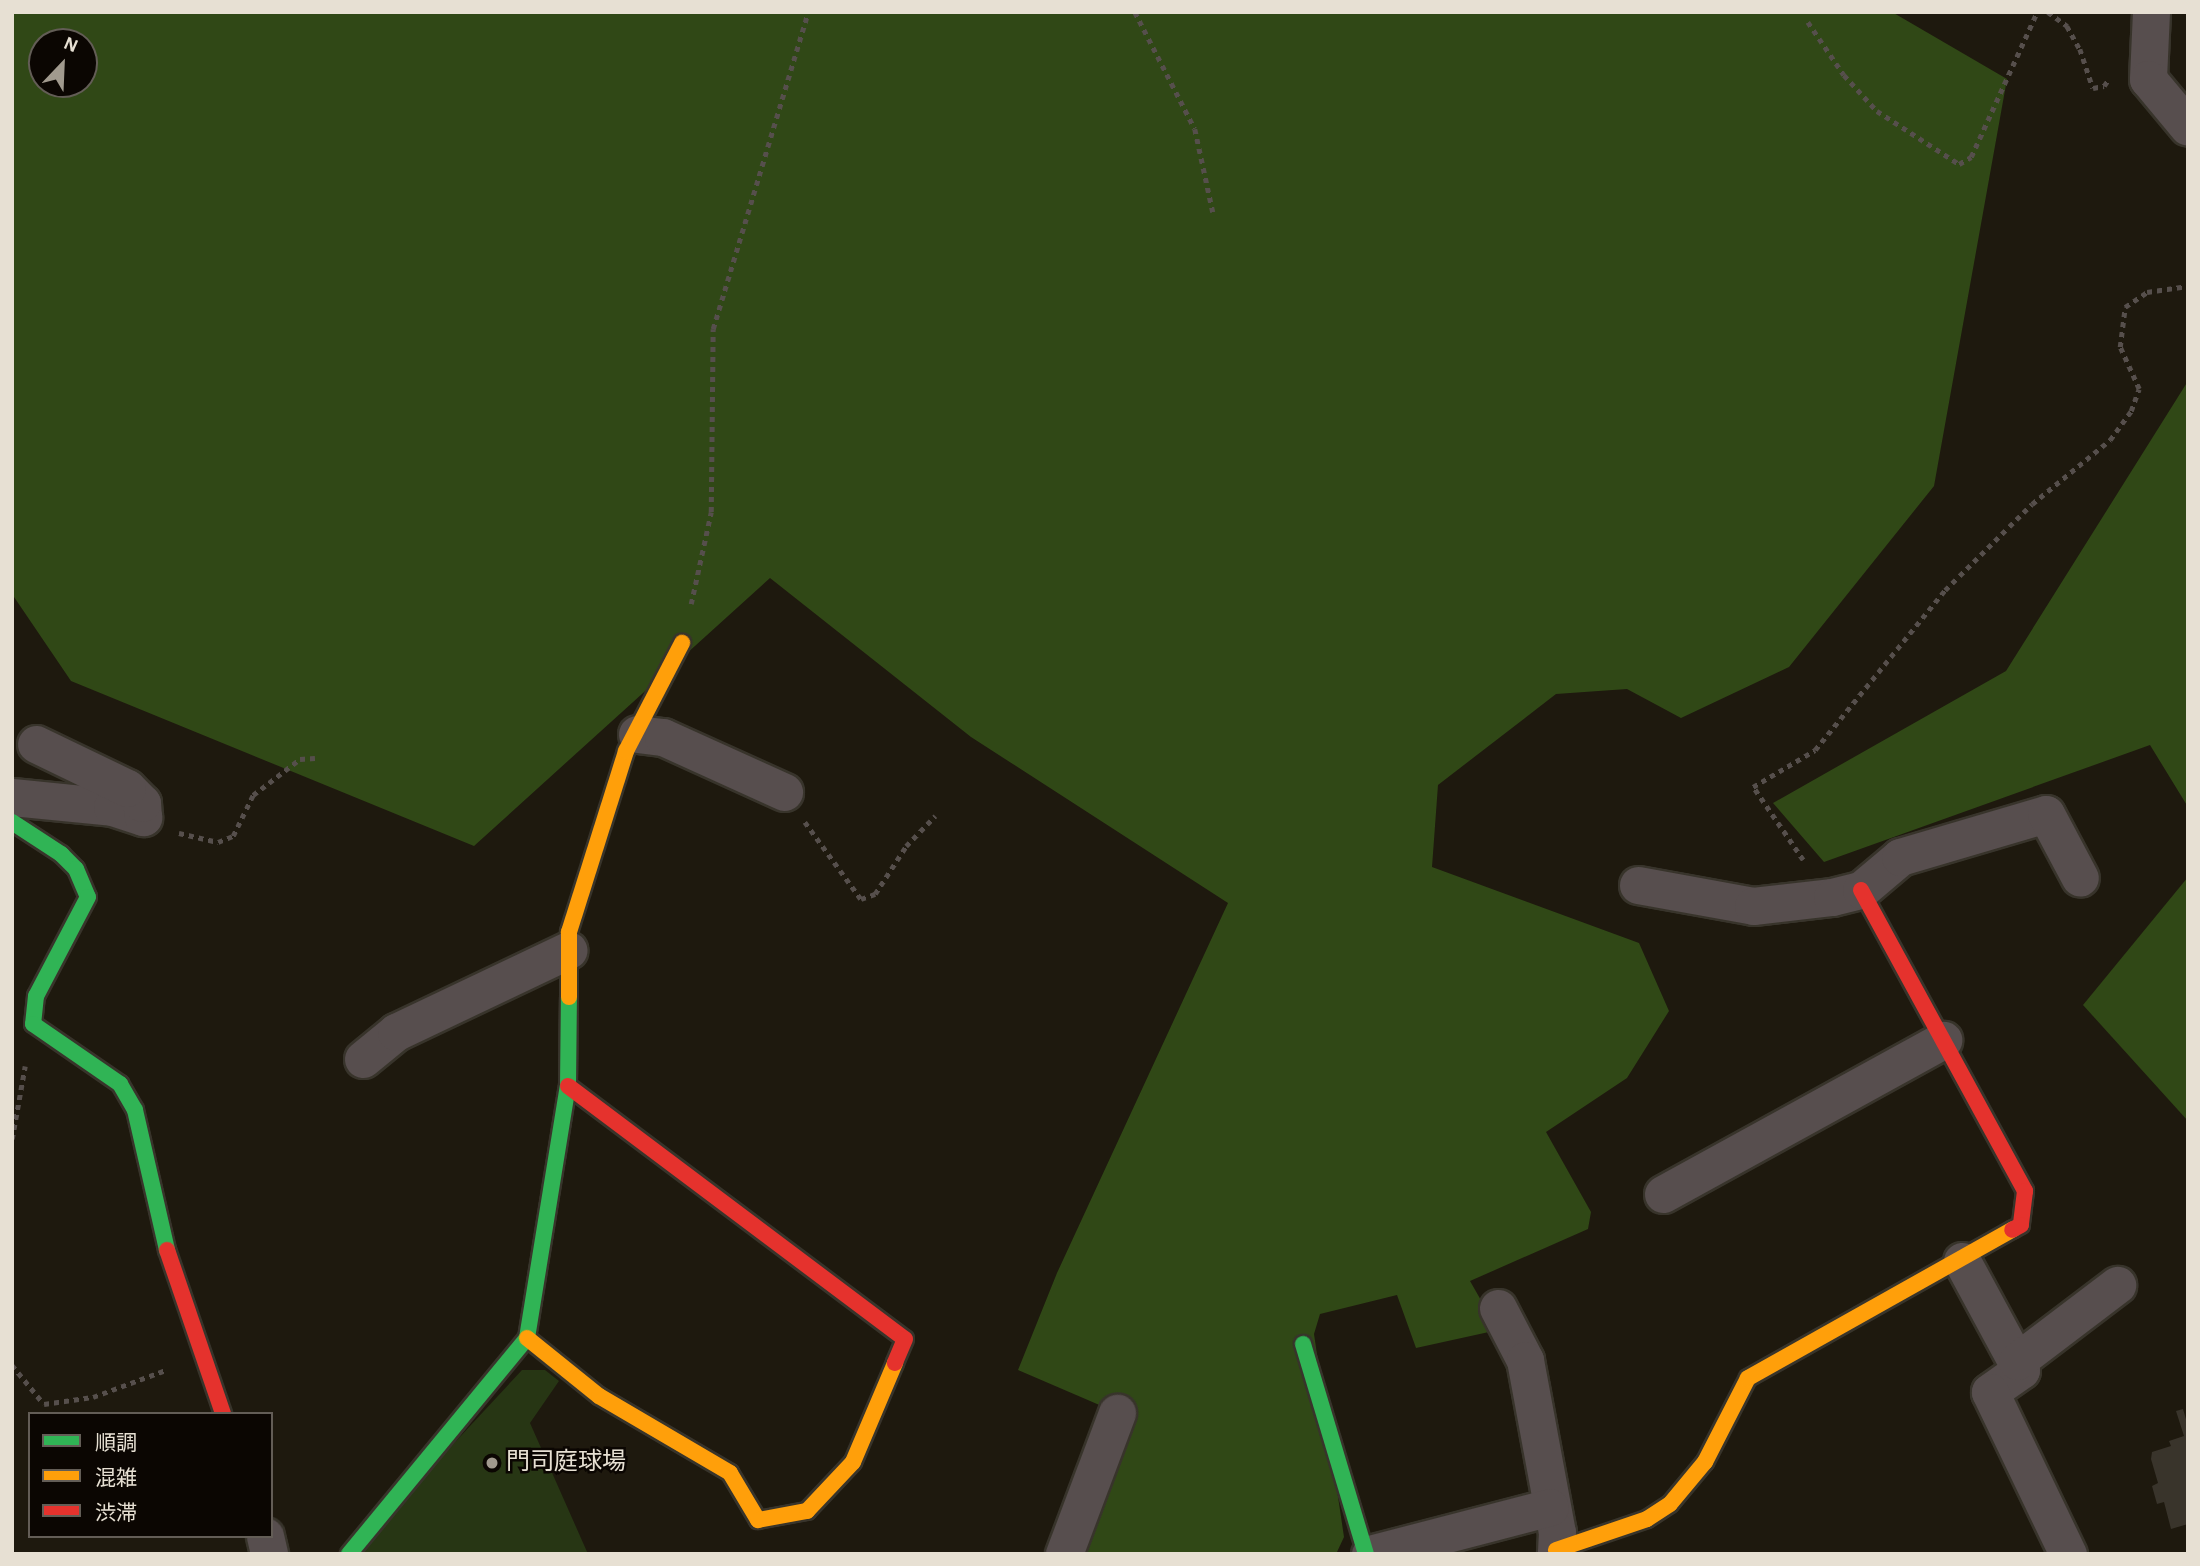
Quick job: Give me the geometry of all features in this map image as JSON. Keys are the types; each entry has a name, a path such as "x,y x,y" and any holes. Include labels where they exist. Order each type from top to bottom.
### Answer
{"street":[{"path":"2151,12 2148,79 2188,127"},
{"path":"349,1554 527,1338 568,1086 569,932 626,751 682,643"},
{"path":"637,734 663,737 784,792"},
{"path":"12,797 112,807 143,817 142,803 127,788 36,744"},
{"path":"1637,884 1753,905 1846,893 1900,857 2046,814 2080,878"},
{"path":"12,822 61,854 76,869 88,897 36,996 33,1024 120,1084 135,1110 155,1212 222,1412"},
{"path":"1498,1308 1525,1360 1556,1552 1647,1520 1670,1504 1705,1462 1748,1378 1962,1261 2021,1225 2025,1191 1943,1040 1846,893"},
{"path":"363,1059 396,1032 569,950"},
{"path":"1663,1194 1943,1040"},
{"path":"527,1338 600,1396 730,1473 758,1520 807,1511 853,1462 905,1339 568,1086"},
{"path":"1962,1261 2021,1370 1990,1392 2068,1554"},
{"path":"2017,1361 2117,1285"},
{"path":"1303,1344 1368,1554 1550,1507"},
{"path":"1064,1554 1117,1413"}],"path":[{"path":"682,643 711,512 713,329 808,12"},
{"path":"1135,12 1195,129 1213,212"},
{"path":"1808,22 1844,75 1877,111 1959,164 1971,157 2037,12"},
{"path":"2048,12 2067,26 2080,49 2093,88 2104,86 2111,75"},
{"path":"1846,893 1753,787 1815,750 1945,590 2032,505 2110,440 2131,411 2138,389 2120,347 2125,307 2147,292 2188,286"},
{"path":"143,817 197,840 218,842 233,836 253,795 300,759 315,758"},
{"path":"784,792 860,899 875,894 906,846 935,816"},
{"path":"12,1139 33,1024"},
{"path":"12,1365 44,1404 115,1391 201,1355"}],"green space":[{"path":"12,12 1892,12 2007,79 1934,486 1789,667 1681,718 1627,689 1556,694 1438,785 1432,867 1639,943 1669,1011 1627,1078 1546,1132 1591,1212 1588,1229 1470,1281 1498,1330 1416,1348 1397,1295 1320,1314 1314,1334 1344,1537 1337,1552 1076,1554 1125,1416 1018,1370 1057,1273 1228,903 971,737 770,578 474,846 71,681 12,594"},
{"path":"2188,381 2188,807 2150,745 1824,862 1773,803 2006,671"},
{"path":"2188,877 2188,1121 2083,1005"},
{"name":"門司庭球場","path":"522,1370 545,1370 559,1381 530,1423 588,1554 351,1554"}],"building":[{"path":"2183,1409 2188,1426 2188,1524 2171,1529 2164,1502 2157,1504 2152,1486 2158,1483 2151,1459 2152,1452 2171,1446 2169,1441 2184,1436 2176,1411"}],"traffic: fast":[{"path":"12,822 61,854 76,869 88,897 36,996 33,1024 120,1084 135,1110 167,1250"},
{"path":"349,1554 527,1338 568,1086 569,997"},
{"path":"1303,1344 1366,1554"}],"traffic: slow":[{"path":"569,997 569,932 626,751 682,643"},
{"path":"1556,1550 1647,1519 1670,1504 1705,1462 1748,1378 2012,1230"},
{"path":"527,1338 599,1396 730,1473 758,1520 807,1511 853,1462 895,1363"}],"traffic: jam":[{"path":"1861,890 2025,1191 2021,1225 2012,1230"},
{"path":"568,1086 905,1339 895,1363"},
{"path":"167,1250 222,1412"}],"place":[{"name":"門司庭球場","path":"492,1463"}]}
